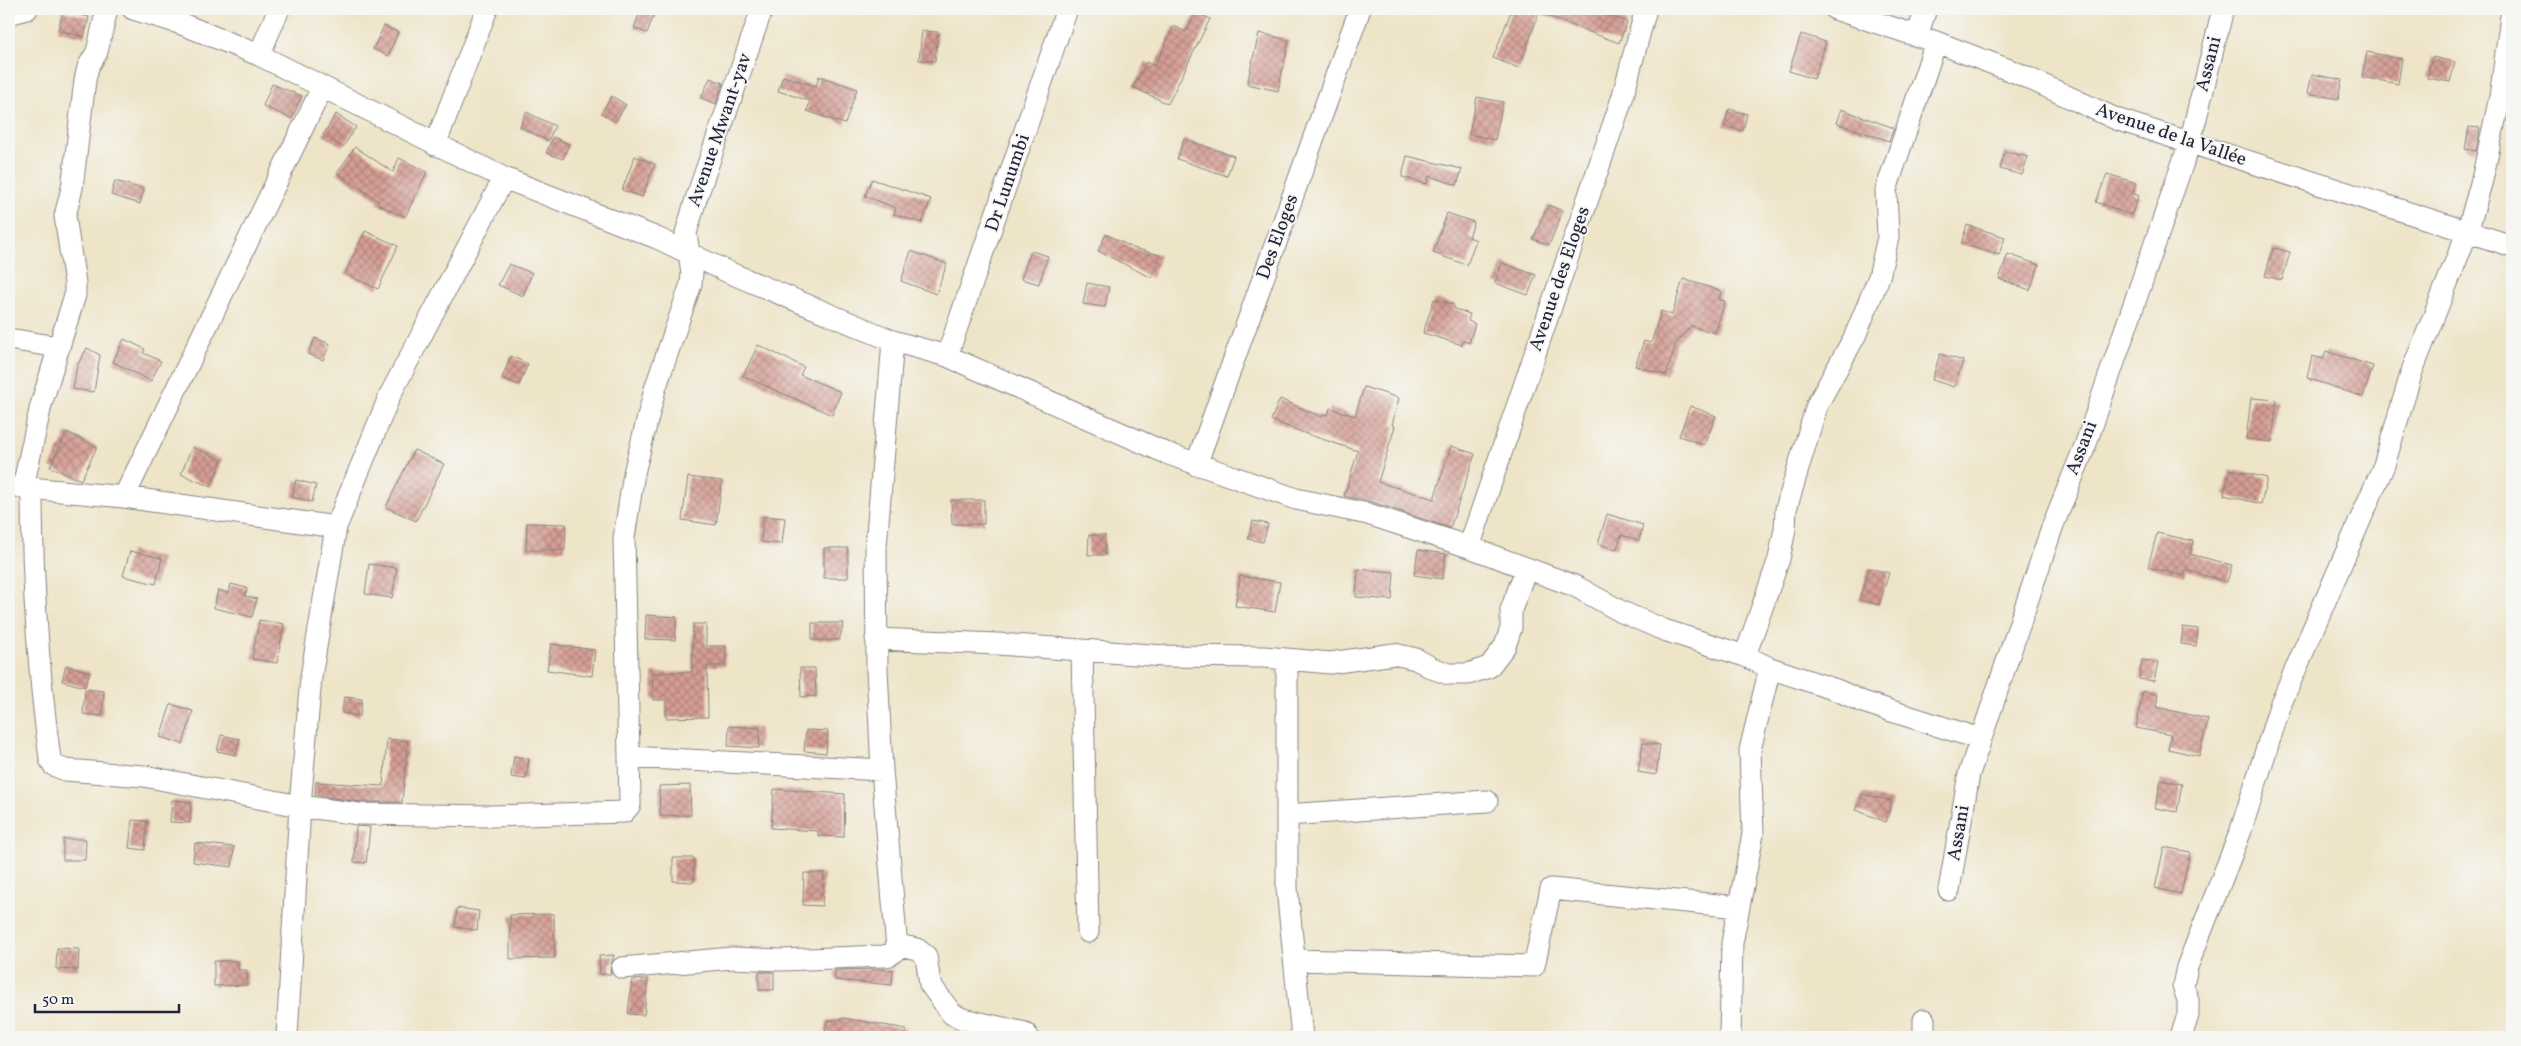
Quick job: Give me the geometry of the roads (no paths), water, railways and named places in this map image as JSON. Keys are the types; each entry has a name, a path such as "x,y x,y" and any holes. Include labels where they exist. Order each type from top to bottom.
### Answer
{"street":[{"path":"9,14 27,9"},
{"path":"107,9 98,52 88,67 85,80 72,188 65,216 75,295 41,405 21,487 124,498 336,527"},
{"path":"133,9 182,24 259,56 434,145 504,178 689,252 728,272 893,341 947,356 1068,411 1196,465 1296,499 1368,514 1469,547 1575,586 1622,612 1664,630 1745,656 1770,668 1926,724 1980,739"},
{"path":"259,56 278,9"},
{"path":"434,145 487,9"},
{"name":"Avenue Mwant-yav","path":"21,487 32,572 44,718 50,759 53,765 65,770 144,776 300,806 369,814 492,816 624,812 630,805 630,800 624,538 634,473 655,389 691,284 686,233 762,9"},
{"name":"Dr Lunumbi","path":"947,356 1067,9"},
{"name":"Des Eloges","path":"1196,465 1360,9"},
{"name":"Avenue des Eloges","path":"1469,547 1622,99 1646,9"},
{"name":"Avenue de la Vallée","path":"1835,9 1926,39 2017,73 2116,119 2512,246"},
{"path":"1745,656 1779,558 1785,529 1786,508 1817,405 1855,336 1879,278 1888,237 1886,190 1926,39 1926,9"},
{"name":"Assani","path":"1949,890 1969,774 2053,525 2085,446 2190,142 2223,9"},
{"path":"2181,1037 2188,1015 2188,1000 2183,986 2187,967 2240,833 2281,703 2384,465 2412,371 2467,233 2482,180 2500,97 2512,9"},
{"path":"124,498 322,88"},
{"path":"286,1037 300,806 311,677 336,527 390,395 504,178"},
{"path":"9,339 58,347"},
{"path":"622,968 732,958 782,960 883,956 894,953 898,945 882,770 876,639 876,546 893,341"},
{"path":"876,639 1164,656 1264,657 1330,663 1394,654 1416,659 1432,668 1449,674 1468,674 1489,666 1506,646 1511,628 1511,610 1526,569"},
{"path":"1082,650 1088,932"},
{"path":"1287,660 1287,888 1302,1037"},
{"path":"1730,1037 1732,943 1753,834 1750,750 1770,668"},
{"path":"628,757 882,770"},
{"path":"1287,815 1488,801"},
{"path":"1294,960 1534,966 1551,889 1739,907"},
{"path":"898,945 917,949 926,956 930,984 952,1014 963,1019 1025,1033 1028,1037"}]}
